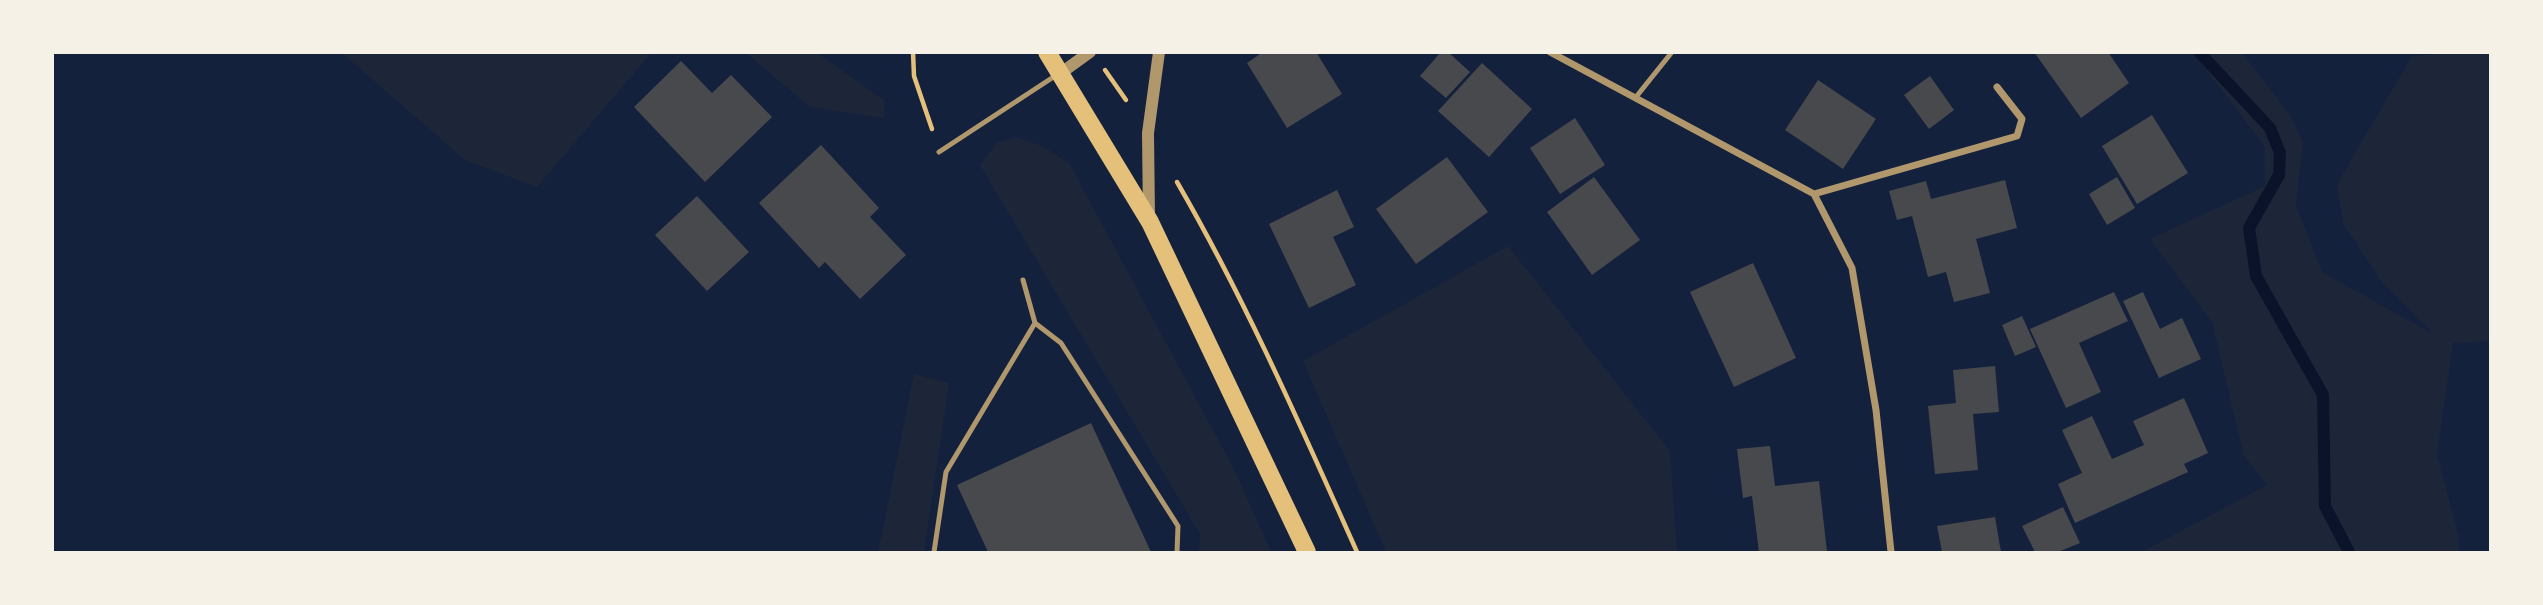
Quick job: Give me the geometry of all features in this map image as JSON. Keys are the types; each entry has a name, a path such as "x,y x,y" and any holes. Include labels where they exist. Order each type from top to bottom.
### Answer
{"main road":[{"path":"1047,52 1150,222 1307,552"}],"street":[{"path":"1061,73 1090,52"},
{"path":"1150,222 1148,133 1159,52"},
{"path":"1550,52 1814,194 1852,268 1875,410 1891,552"},
{"path":"1814,194 2017,136 2022,119 1997,87"}],"lane":[{"path":"1636,97 1672,52"},
{"path":"939,152 1061,73"},
{"path":"1023,280 1035,323 1061,343 1178,526 1177,552"},
{"path":"934,552 946,472 1035,323"}],"path":[{"path":"913,52 914,76 939,152"},
{"path":"1101,64 1148,133"},
{"path":"1176,180 1210,240 1281,382 1357,552"}],"shaded area":[{"path":"342,53 651,53 537,187 465,160"},
{"path":"746,53 817,53 884,100 884,118 810,107"},
{"path":"2193,53 2242,53 2289,114 2303,142 2296,205 2322,272 2435,335 2381,281 2343,223 2337,184 2412,56 2490,53 2490,341 2453,343 2437,455 2459,537 2459,552 2142,552 2267,485 2244,456 2212,322 2150,239 2265,186 2264,145"},
{"path":"1016,137 1042,146 1069,163 1235,471 1271,552 1199,552 1200,534 980,165 997,143"},
{"path":"1508,246 1670,451 1677,552 1386,552 1303,361"},
{"path":"914,374 949,383 924,552 878,552"}],"building":[{"path":"1263,52 1316,52 1342,94 1287,128 1247,63"},
{"path":"1441,52 1448,52 1470,72 1446,98 1420,76"},
{"path":"2034,52 2108,52 2129,83 2081,118"},
{"path":"681,61 712,93 731,75 772,117 705,182 634,107"},
{"path":"1482,63 1532,109 1489,157 1438,111"},
{"path":"1930,76 1954,110 1929,129 1904,95"},
{"path":"1818,80 1876,119 1843,169 1785,130"},
{"path":"2152,115 2188,173 2137,204 2102,146"},
{"path":"1575,118 1605,165 1560,194 1530,148"},
{"path":"821,145 879,208 870,217 906,255 860,299 825,262 819,268 759,203"},
{"path":"1447,157 1488,212 1416,264 1376,209"},
{"path":"1594,177 1640,240 1592,275 1547,212"},
{"path":"2117,177 2135,208 2107,225 2089,194"},
{"path":"2005,180 2017,228 1976,239 1990,293 1954,302 1946,272 1928,277 1912,216 1897,220 1889,191 1926,181 1931,199"},
{"path":"1337,190 1354,227 1333,237 1356,285 1309,308 1269,224"},
{"path":"697,196 749,252 707,291 655,235"},
{"path":"1753,263 1796,358 1734,387 1690,292"},
{"path":"2114,292 2128,321 2079,343 2101,392 2066,408 2030,329"},
{"path":"2143,292 2160,329 2182,318 2201,359 2159,378 2123,301"},
{"path":"2022,316 2036,347 2015,356 2002,325"},
{"path":"1995,366 1999,412 1973,414 1978,470 1935,474 1928,406 1956,403 1953,370"},
{"path":"2184,398 2208,453 2184,464 2188,472 2075,523 2058,484 2082,473 2062,430 2092,416 2112,459 2144,445 2133,421"},
{"path":"1091,423 1151,552 988,552 957,485"},
{"path":"1770,446 1775,486 1819,481 1827,552 1759,552 1752,496 1743,498 1737,449"},
{"path":"2063,507 2080,543 2058,552 2035,552 2022,526"},
{"path":"1995,517 2001,552 1942,552 1937,526"}],"waterway":[{"path":"2199,52 2270,128 2280,153 2279,175 2249,228 2256,276 2323,395 2325,506 2349,552"}]}
